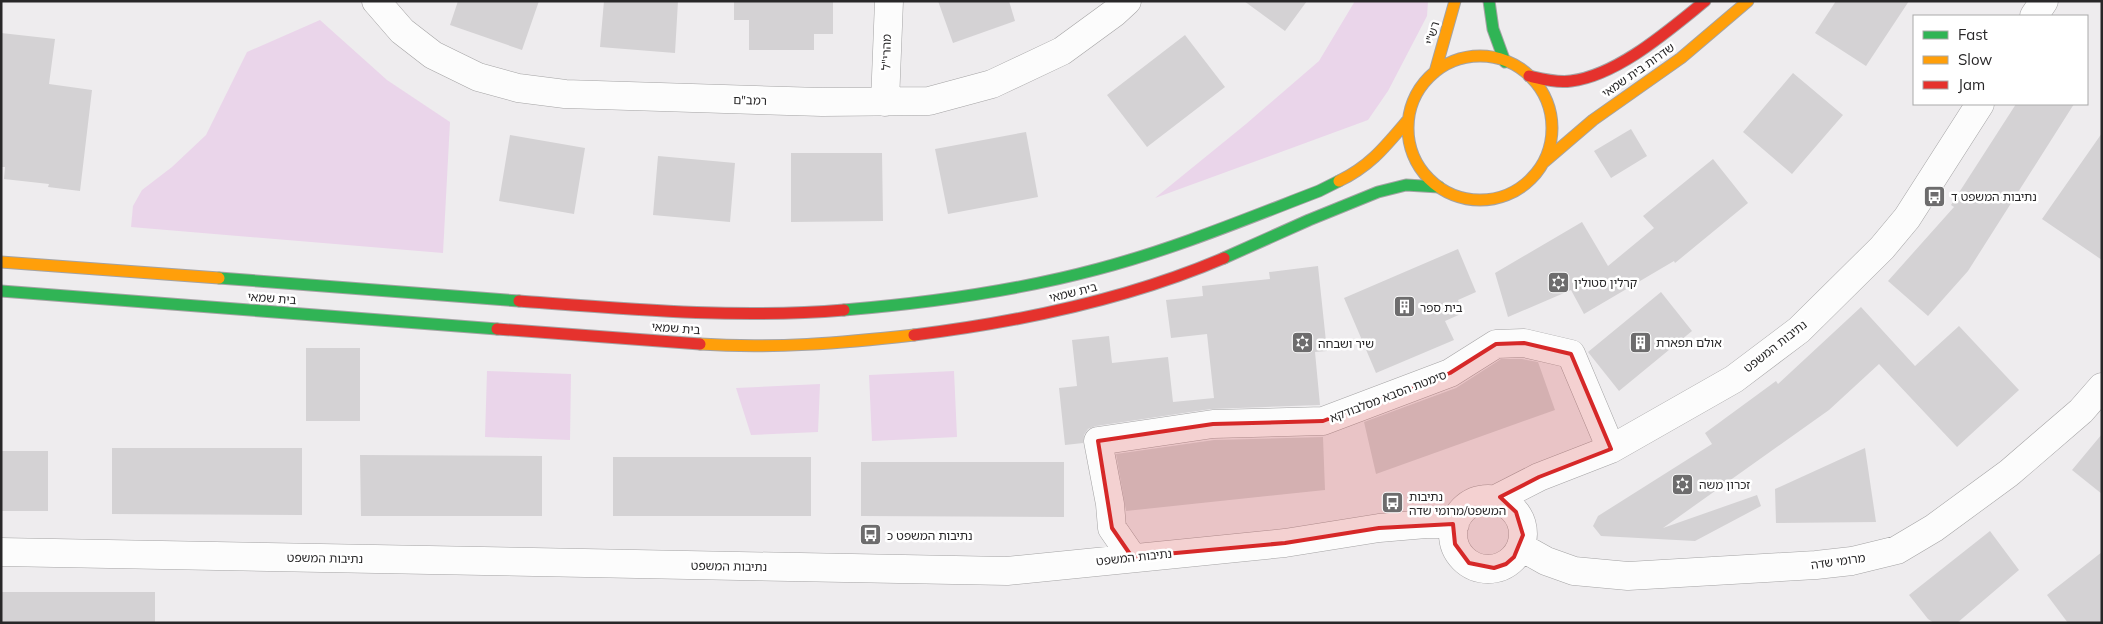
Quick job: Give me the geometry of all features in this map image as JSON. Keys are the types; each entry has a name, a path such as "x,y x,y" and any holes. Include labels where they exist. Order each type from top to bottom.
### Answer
{"street":[{"name":"רמב\"ם","path":"376,1 402,31 433,55 478,76 518,88 565,94 885,102 930,101 992,84 1062,51 1114,13 1127,1"},
{"name":"מהרי\"ל","path":"885,102 889,1"},
{"name":"רש\"י","path":"1435,72 1456,1"},
{"path":"1489,1 1493,29 1505,62"},
{"name":"שדרות בית שמאי","path":"1529,76 1556,81 1572,81 1591,76 1648,44 1705,1"},
{"name":"שדרות בית שמאי","path":"1544,162 1564,141 1682,57 1748,1"},
{"path":"2035,15 2044,1"},
{"path":"1484,56 1505,62 1524,71 1539,86 1548,105 1552,124 1550,144 1544,162 1533,178 1518,190 1500,198 1481,201 1462,199 1428,179 1416,164 1408,143 1407,121 1413,99 1425,80 1442,66 1462,58 1484,56"},
{"name":"נתיבות המשפט","path":"1496,499 1546,474 1611,449 1734,379 1799,330 1876,254 1907,218 1979,105"},
{"name":"בית שמאי","path":"1,262 676,312 809,313 932,300 1020,286 1098,269 1188,242 1319,191 1358,172 1378,156 1407,121"},
{"name":"בית שמאי","path":"1,292 727,346 822,344 956,329 1065,309 1158,283 1252,246 1373,194 1403,185 1439,187"},
{"name":"סימטת הסבא מסלבודקא","path":"1132,557 1112,528 1110,504 1098,441 1213,424 1323,421 1450,373 1496,344 1524,343 1571,354 1611,449"},
{"name":"מרומי שדה","path":"1521,547 1546,561 1574,571 1628,576 1816,565 1852,561 1898,550 1934,528 2009,473 2081,411 2102,387"},
{"path":"1484,498 1496,499 1507,504 1516,512 1522,522 1524,535 1521,547 1506,564 1494,568 1481,568 1469,563 1460,554 1455,544 1453,532 1456,518 1464,508 1473,502 1484,498"},
{"name":"נתיבות המשפט","path":"1,552 1008,571 1285,543 1379,528 1426,524 1455,524"}],"highlighted area":[{"path":"1524,343 1571,354 1611,449 1539,477 1500,497 1516,512 1523,535 1514,557 1506,564 1494,568 1469,563 1455,544 1453,524 1379,528 1285,543 1132,557 1112,528 1098,441 1213,424 1323,421 1450,373 1496,344"}],"shaded area":[{"path":"1355,1 1428,1 1427,16 1388,91 1368,120 1155,198 1246,124 1319,61"},
{"path":"320,20 387,80 450,122 443,253 131,227 133,206 142,190 172,167 206,135 247,52"},
{"path":"487,371 571,374 570,440 485,437"},
{"path":"954,371 957,437 872,441 869,375"},
{"path":"820,384 818,432 751,435 736,388"}],"building":[{"path":"458,1 539,1 522,50 450,25"},
{"path":"604,1 678,1 675,53 600,47"},
{"path":"734,1 833,1 833,34 814,34 814,50 749,50 749,20 734,20"},
{"path":"938,1 1009,1 1015,21 953,43"},
{"path":"1244,1 1307,1 1285,31"},
{"path":"1836,1 1909,1 1866,66 1815,33"},
{"path":"1,33 55,39 49,84 92,90 80,191 48,187 49,184 4,179 5,167 1,167"},
{"path":"1185,35 1225,87 1147,147 1107,95"},
{"path":"1793,73 1843,115 1792,174 1743,132"},
{"path":"2015,105 2073,105 1968,271 1928,316 1888,281 1954,207 1951,205"},
{"path":"1631,129 1647,156 1611,178 1594,151"},
{"path":"1026,132 1038,197 948,214 935,149"},
{"path":"2102,133 2102,260 2042,219"},
{"path":"510,135 585,148 574,214 499,201"},
{"path":"791,153 882,153 883,221 791,222"},
{"path":"658,156 735,163 730,222 653,215"},
{"path":"1713,159 1748,203 1675,263 1674,261 1584,314 1571,290 1508,317 1495,273 1582,222 1608,266 1654,228 1643,216"},
{"name":"בית ספר","path":"1458,249 1476,292 1458,300 1463,313 1445,321 1454,340 1376,373 1344,298"},
{"path":"1318,266 1327,351 1315,352 1320,405 1211,409 1096,426 1088,429 1084,435 1083,443 1065,445 1059,388 1077,386 1072,340 1109,336 1112,363 1168,357 1173,402 1214,398 1207,334 1171,338 1166,300 1203,296 1202,286 1270,279 1269,272"},
{"name":"אולם תפארת","path":"1661,292 1692,331 1619,391 1588,352"},
{"path":"1861,307 1915,366 1959,326 2019,390 1957,447 1879,364 1829,410 1663,528 1757,495 1761,506 1695,541 1601,536 1593,526 1598,516 1712,444 1705,433 1776,381 1778,384"},
{"path":"306,348 360,348 360,421 306,421"},
{"path":"1501,359 1522,359 1538,362 1555,410 1376,474 1364,422 1456,388"},
{"path":"2102,434 2102,494 2072,470"},
{"path":"1323,437 1325,490 1126,511 1116,454 1214,440"},
{"path":"112,448 302,448 302,515 112,514"},
{"path":"1865,448 1876,522 1776,523 1775,489"},
{"path":"1,451 48,451 48,511 1,511"},
{"path":"360,455 542,456 542,516 361,516"},
{"path":"613,457 811,457 811,516 613,516"},
{"path":"861,462 1064,462 1064,517 861,516"},
{"path":"1990,531 2019,570 1957,623 1934,623 1928,619 1909,595"},
{"path":"2102,552 2102,623 2068,623 2047,595"},
{"path":"1,592 155,592 155,623 1,623"}],"traffic: fast":[{"path":"1489,1 1493,29 1505,62"},
{"path":"844,310 908,304 1004,290 1098,269 1210,233 1319,191 1339,181"},
{"path":"1224,258 1378,192 1406,185 1439,187"},
{"path":"219,278 519,301"},
{"path":"1,291 497,329"}],"traffic: slow":[{"path":"1435,72 1455,1"},
{"path":"1544,162 1593,120 1681,58 1748,1"},
{"path":"1480,56 1508,61 1531,77 1547,100 1552,128 1547,156 1531,179 1508,195 1480,200 1452,195 1429,179 1413,156 1408,128 1413,100 1429,77 1452,61 1480,56"},
{"path":"1339,181 1368,162 1407,121"},
{"path":"1,262 219,278"},
{"path":"700,344 753,346 807,344 914,335"}],"traffic: jam":[{"path":"1529,76 1571,81 1607,70 1642,50 1705,1"},
{"path":"914,335 993,323 1072,307 1149,286 1224,258"},
{"path":"519,301 682,312 763,314 844,310"},
{"path":"497,329 700,344"}],"place":[{"name":"נתיבות המשפט ד","path":"1935,196"},
{"name":"קרלין סטולין","path":"1558,282"},
{"name":"בית ספר","path":"1404,307"},
{"name":"אולם תפארת","path":"1640,342"},
{"name":"שיר ושבחה","path":"1302,343"},
{"name":"זכרון משה","path":"1683,484"},
{"name":"נתיבות המשפט/מרומי שדה","path":"1393,503"},
{"name":"נתיבות המשפט כ","path":"871,535"}]}
